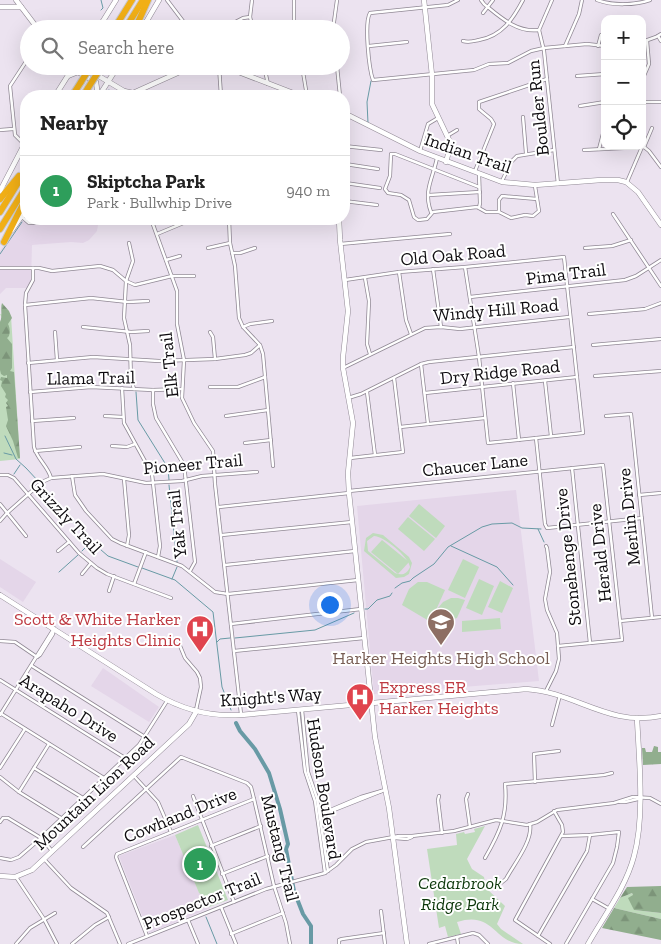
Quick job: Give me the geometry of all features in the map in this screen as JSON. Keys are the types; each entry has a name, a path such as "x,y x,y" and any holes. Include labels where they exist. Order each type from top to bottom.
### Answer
{"highway":[{"path":"120,20 132,0"},
{"path":"131,20 143,0"},
{"path":"140,20 148,0"},
{"path":"76,90 85,75"},
{"path":"87,90 96,75"},
{"path":"0,199 20,176"},
{"path":"0,212 20,179"},
{"path":"0,229 20,197"},
{"path":"2,245 20,210"}],"street":[{"path":"16,0 31,20"},
{"path":"104,20 116,0"},
{"path":"147,20 158,0"},
{"path":"167,0 182,20"},
{"path":"251,20 252,0"},
{"path":"294,0 294,20"},
{"path":"334,20 337,0"},
{"path":"424,0 432,75 432,104 451,144 446,162"},
{"path":"458,0 448,5 370,13 367,22 373,80 474,70 489,64 502,64 531,51 544,48 587,44 598,46 601,35"},
{"path":"481,0 509,24 531,30 539,30 552,0"},
{"path":"483,13 493,0"},
{"path":"463,41 473,42 493,37 509,24 523,0"},
{"path":"565,46 582,0"},
{"path":"598,0 623,4 650,0"},
{"path":"0,7 21,7"},
{"path":"239,20 250,17"},
{"name":"Boulder Run","path":"539,30 544,48 558,184"},
{"path":"658,30 661,40"},
{"path":"646,71 649,64 647,41 660,35"},
{"path":"369,46 407,42"},
{"path":"20,71 10,86 15,135 20,139"},
{"path":"577,76 601,74"},
{"path":"83,75 96,82 98,90"},
{"path":"96,75 122,90"},
{"path":"103,90 113,75"},
{"path":"138,90 172,75"},
{"path":"221,75 221,90"},
{"path":"244,75 284,90"},
{"path":"266,75 268,84"},
{"path":"304,75 306,90"},
{"path":"338,75 339,90"},
{"path":"59,90 68,76"},
{"path":"479,208 477,173 494,124 491,119 479,110 479,102 547,79"},
{"path":"646,102 661,102"},
{"path":"580,106 601,103"},
{"name":"Indian Trail","path":"350,116 420,151 502,182 535,185 607,180 626,182"},
{"path":"523,117 526,153"},
{"path":"420,151 428,124 438,118"},
{"path":"646,141 652,128"},
{"path":"0,130 14,129"},
{"path":"447,136 457,130"},
{"path":"584,150 599,149 601,141"},
{"path":"350,146 381,150"},
{"path":"646,149 661,167"},
{"path":"502,182 510,162 517,156 526,153 554,150"},
{"path":"642,150 626,182 638,192 661,225"},
{"path":"1,189 20,153"},
{"path":"437,158 434,170 429,180 428,195 432,212 427,219 418,220 414,217 412,205 408,200 401,195 388,193 385,189 390,176 392,154 434,170 479,190"},
{"path":"350,162 378,169"},
{"path":"432,212 479,208 486,212 498,212 514,218 525,215 535,216 539,211 535,185"},
{"path":"350,187 380,188"},
{"path":"428,195 479,190"},
{"path":"498,212 499,200 502,196 537,199"},
{"path":"350,202 377,205"},
{"path":"613,214 661,286"},
{"path":"2,245 20,220"},
{"name":"Elk Trail","path":"153,225 177,292 177,324 184,360 182,389 184,402 194,423 213,451 241,715"},
{"path":"157,234 179,225"},
{"path":"229,225 239,318 243,327 260,345 263,354 273,466"},
{"path":"339,225 348,319 343,350 343,368 354,422 348,473 349,492 375,737 394,838 407,944"},
{"path":"340,244 450,234"},
{"path":"585,248 612,246 631,240"},
{"path":"128,243 134,261 126,281 124,318 130,345 134,389"},
{"path":"208,248 230,243"},
{"path":"232,253 240,253 255,248"},
{"path":"166,260 180,256"},
{"name":"Old Oak Road","path":"345,280 399,272 564,256 567,286"},
{"name":"Pima Trail","path":"470,297 625,280 636,276 661,260"},
{"path":"0,268 33,268 52,271 104,267 116,271 126,281 135,285 172,276 194,276"},
{"path":"465,267 479,357 488,443 583,433 567,286"},
{"path":"33,268 33,283 26,293 24,304 32,421 35,451 48,469 51,478"},
{"path":"433,269 441,327"},
{"path":"399,272 406,320 411,334"},
{"path":"365,278 369,301 367,344 370,354"},
{"path":"24,304 91,298 148,301"},
{"path":"589,314 645,309 661,303"},
{"name":"Windy Hill Road","path":"343,368 425,328 460,329 570,317"},
{"path":"243,327 250,324 272,321"},
{"path":"83,328 148,331"},
{"path":"55,332 57,360"},
{"path":"210,332 213,337 215,359"},
{"path":"593,345 661,339"},
{"path":"28,363 93,357 159,361 215,359 245,355 251,353 260,345"},
{"path":"348,398 367,392 421,364 574,347"},
{"path":"421,364 428,424"},
{"path":"595,376 661,371"},
{"name":"Dry Ridge Road","path":"425,393 577,377"},
{"path":"210,387 238,386 265,378"},
{"path":"350,458 403,452 394,378"},
{"path":"545,380 551,436"},
{"path":"513,383 519,440"},
{"name":"Llama Trail","path":"30,392 91,387 154,390 182,389"},
{"path":"122,388 123,417 126,430 150,468 154,483 160,546 158,557"},
{"name":"Yak Trail","path":"154,390 154,413 184,465 194,562 190,572"},
{"path":"367,392 375,455"},
{"path":"226,416 268,410"},
{"name":"Merlin Drive","path":"606,416 632,414 652,618"},
{"path":"106,416 123,417"},
{"path":"32,421 74,418"},
{"path":"400,427 485,418"},
{"path":"536,438 546,526 549,528 642,518"},
{"path":"244,443 271,440"},
{"path":"112,446 127,447 135,444"},
{"path":"35,451 80,447"},
{"name":"Chaucer Lane","path":"219,507 603,465"},
{"name":"Herald Drive","path":"590,643 622,640 603,465"},
{"name":"Stonehenge Drive","path":"572,468 590,643"},
{"name":"Pioneer Trail","path":"0,521 7,512 42,482 51,478 103,474 139,483 154,483 257,472"},
{"name":"Grizzly Trail","path":"0,476 11,476 69,542 101,571 171,598"},
{"path":"72,476 73,491 86,511 106,534 127,546 182,566 215,592 228,594 358,580"},
{"path":"124,479 130,535 127,546"},
{"path":"639,495 661,493"},
{"path":"0,504 26,536"},
{"path":"222,535 352,522"},
{"path":"58,551 69,542"},
{"path":"546,546 550,572 545,599 547,610 555,628 559,664 546,691"},
{"path":"225,565 356,551"},
{"path":"134,584 146,552"},
{"path":"82,574 91,563"},
{"path":"109,591 114,576"},
{"name":"Knight's Way","path":"0,594 167,700 196,712 214,715 241,715 518,689 546,691 604,713 625,718 661,716"},
{"path":"231,624 361,609"},
{"path":"620,621 661,617"},
{"path":"54,628 53,634 0,714 104,778"},
{"path":"234,651 364,638"},
{"path":"0,641 14,642 37,656"},
{"path":"178,641 185,658 200,678 201,687 196,712"},
{"path":"558,646 590,643"},
{"path":"32,666 145,737"},
{"name":"Arapaho Drive","path":"0,680 125,758"},
{"path":"552,725 560,695"},
{"path":"0,858 11,860 19,857 84,798 145,737 167,700"},
{"name":"Hudson Boulevard","path":"300,710 306,774 319,814 327,872"},
{"name":"Mountain Lion Road","path":"15,877 29,872 44,859 189,724 196,712"},
{"path":"625,718 632,722 638,730"},
{"path":"588,944 624,881 634,857 638,839 640,798 637,718"},
{"path":"638,730 641,723 652,718"},
{"path":"0,768 25,729"},
{"path":"19,792 49,744"},
{"path":"535,782 534,754 559,751"},
{"name":"Mustang Trail","path":"84,847 183,756 246,783 251,787 274,886 290,944"},
{"path":"34,768 84,798"},
{"path":"485,858 500,831 503,820 506,805 505,784 612,773"},
{"path":"133,775 160,804 171,832"},
{"path":"0,777 19,792 62,818"},
{"path":"319,814 361,797 384,791"},
{"path":"468,794 466,798 470,827"},
{"path":"193,796 234,902"},
{"path":"439,796 442,833"},
{"name":"Cowhand Drive","path":"147,936 116,855 254,798"},
{"path":"501,882 506,879 529,839 530,824 562,808 625,802 640,798 650,798 661,804"},
{"path":"550,944 515,920 562,836 562,825 554,812"},
{"path":"0,822 3,818 8,818 41,838 52,851"},
{"name":"Prospector Trail","path":"128,944 274,886 327,872 357,846 371,841 394,838 407,839 412,836 442,833 493,820 503,820 523,825 530,824"},
{"path":"211,846 261,826"},
{"path":"562,836 618,832 619,840 615,858 566,944"},
{"path":"538,936 587,851 590,835"},
{"path":"222,874 268,856"},
{"path":"44,859 71,888 104,910 109,917 120,944"},
{"path":"0,876 15,877 44,919 57,944"},
{"path":"592,899 609,908"},
{"path":"221,907 236,944"},
{"path":"381,911 385,944"},
{"path":"16,944 25,932 55,913"},
{"path":"231,934 283,913"},
{"path":"72,944 95,925 109,917"},
{"path":"188,920 198,944"},
{"path":"339,944 339,940 342,938 384,933"},
{"path":"429,944 475,934 488,944"},
{"path":"457,937 458,944"}],"shaded area":[{"path":"20,222 20,225 98,225 97,231 89,240 83,243 32,245 31,282 28,288 6,288 0,294 0,251"},
{"path":"516,490 539,681 374,694 357,506"},
{"path":"0,559 36,582 23,602 0,587"},
{"path":"103,668 159,707 149,722 91,686"},
{"path":"175,835 199,893 207,899 210,908 149,933 119,856"}],"green space":[{"path":"2,303 12,318 8,324 10,333 7,338 12,344 12,368 10,371 14,372 20,458 18,458 6,426 8,420 6,407 8,406 6,403 8,400 5,397 6,394 0,380 1,377 7,378 7,375 1,374 0,370"},
{"path":"0,314 11,316 20,459 0,461 0,322 2,318"},
{"path":"419,504 445,526 436,538 409,516"},
{"path":"408,517 435,539 424,551 398,529"},
{"path":"373,533 383,535 409,557 412,563 409,574 396,578 364,551 366,538","holes":["374,536 390,543 409,563 410,567 406,573 395,573 368,551 367,541"]},
{"path":"382,540 409,562 398,574 371,552"},
{"path":"463,559 479,567 465,598 448,590"},
{"path":"479,579 494,586 482,615 466,608"},
{"path":"500,581 513,588 502,613 488,607"},
{"path":"418,582 427,582 445,590 432,619 429,621 402,605 409,589"},
{"path":"451,598 465,600 457,618 454,619 438,608 443,602"},
{"path":"500,618 501,629 462,632 462,621"},
{"path":"654,746 658,747 658,752 661,752 661,764 643,765 642,748 645,748 646,752 652,752"},
{"path":"198,825 228,900 209,907 207,899 199,893 175,835"},
{"name":"Cedarbrook Ridge Park","path":"485,826 467,859 472,869 484,877 486,888 505,906 497,924 501,929 523,944 513,943 479,920 457,922 461,934 448,937 445,926 439,928 427,849 457,845 456,834 475,832 474,829"},
{"path":"661,886 661,913 634,910 628,898 633,895 632,893 620,898 627,887"},
{"path":"632,893 634,910 661,913 661,919 614,908 620,898"},
{"path":"614,908 661,919 661,940 602,928"}],"waterway":[{"path":"101,0 103,8 101,10"},
{"path":"368,123 367,102 371,81"},
{"path":"0,254 20,225"},
{"path":"136,392 138,420 168,468 169,480"},
{"path":"5,436 16,459 39,482 85,536 108,556 138,567"},
{"path":"4,453 12,455"},
{"path":"14,474 20,465"},
{"path":"169,485 177,562"},
{"path":"395,588 402,583 410,581 434,564 448,547 482,527 492,524 512,523 522,528 541,529"},
{"path":"538,529 544,542"},
{"path":"82,551 90,543"},
{"path":"451,546 497,567 513,585"},
{"path":"59,572 78,555"},
{"path":"172,579 177,567"},
{"path":"142,568 175,580 213,612 222,687 231,710"},
{"path":"365,609 368,609 377,600 390,596 392,593"},
{"path":"235,638 315,630 354,613"},
{"path":"217,642 220,639 230,638"},
{"path":"236,723 255,749 269,773 288,844 286,849 294,891 303,914 311,926 311,944"},
{"path":"206,917 217,944"}],"place":[{"name":"Harker Heights High School","path":"441,646"},
{"name":"Scott & White Harker Heights Clinic","path":"200,653"},
{"name":"Express ER Harker Heights","path":"360,721"},
{"name":"Skiptcha Park","path":"200,864"}]}
